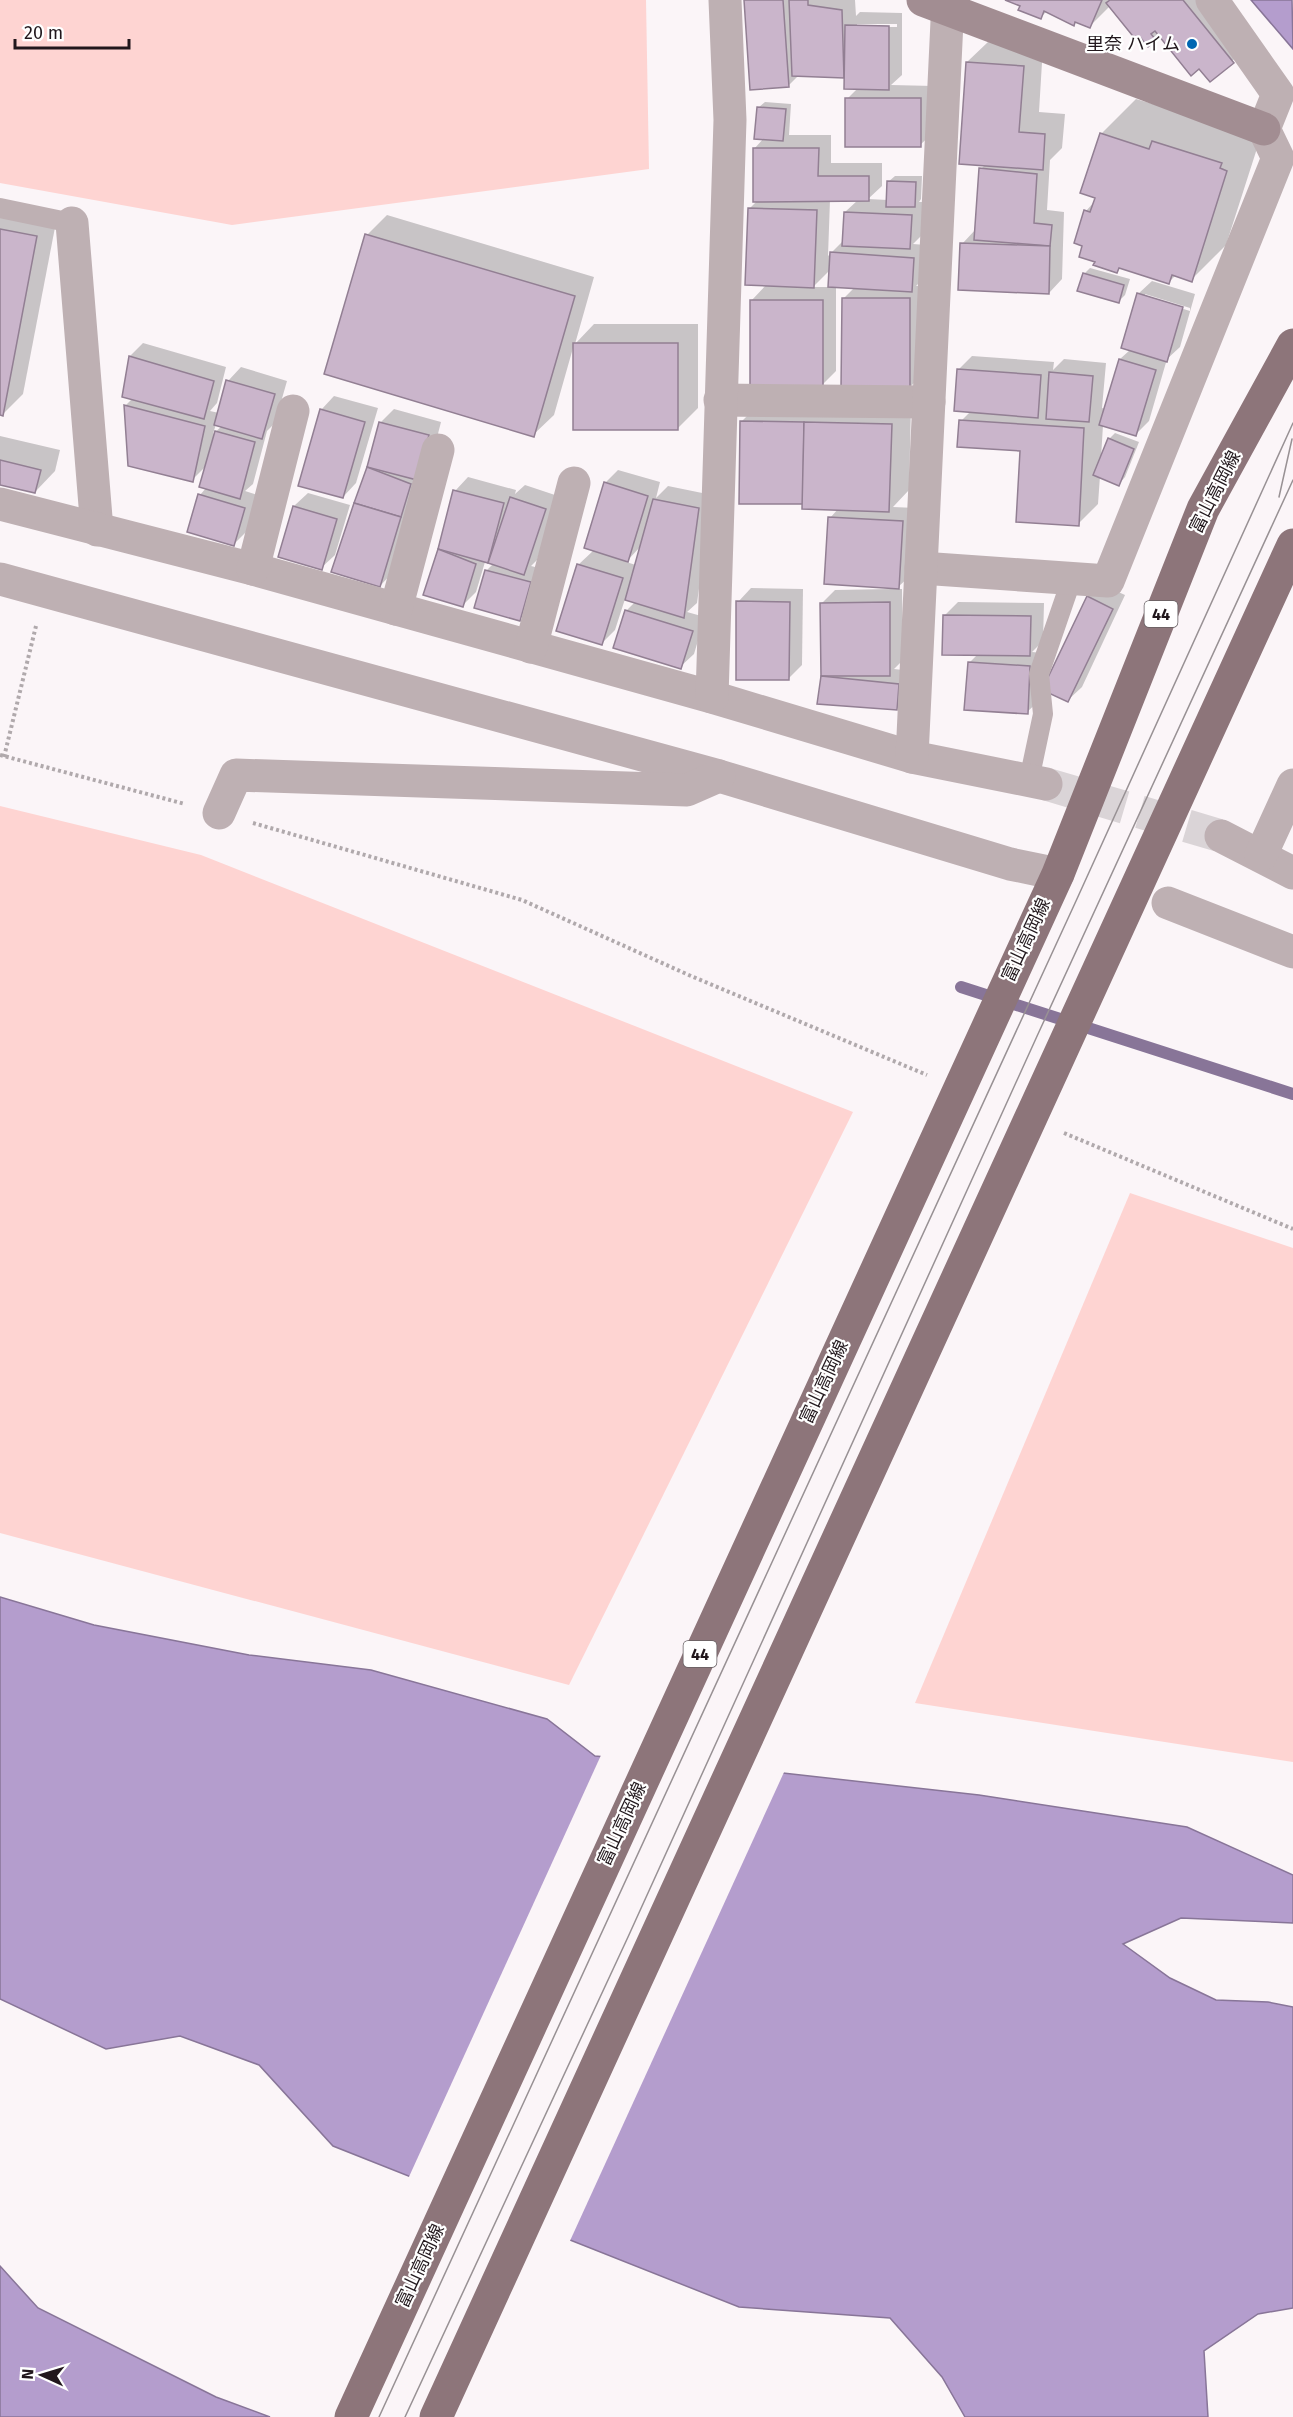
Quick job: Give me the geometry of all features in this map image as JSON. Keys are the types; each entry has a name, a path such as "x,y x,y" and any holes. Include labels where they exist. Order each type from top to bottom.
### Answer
{"main road":[{"name":"富山高岡線","path":"351,2417 1053,883 1203,509 1293,345"},
{"path":"436,2417 1293,545"}],"street":[{"path":"712,697 730,120 725,0"},
{"path":"1212,0 1278,94 1264,129"},
{"path":"912,757 921,568 929,402 939,3 1264,129 1278,158 1108,581 921,568"},
{"path":"72,224 97,530"},
{"path":"720,400 929,402"},
{"path":"253,569 293,411"},
{"path":"396,609 438,450"},
{"path":"531,647 574,483"},
{"path":"0,504 253,569 712,697 912,757 1037,782"},
{"path":"0,579 719,776 1010,864 1053,883"},
{"path":"219,813 236,775 687,790 719,776"},
{"path":"1261,855 1293,785"},
{"path":"1221,836 1293,873"},
{"path":"1168,903 1293,952"}],"lane":[{"path":"0,208 72,224"},
{"path":"1037,782 1043,714 1039,674 1072,578"}],"path":[{"path":"44,590 2,756 219,813 522,900 691,976 932,1077"},
{"path":"1063,1132 1293,1229"}],"shaded area":[{"path":"0,0 646,0 649,169 232,225 0,183"},
{"path":"1251,0 1292,0 1293,49"},
{"path":"0,806 201,855 853,1112 569,1685 0,1533"},
{"path":"1130,1193 1293,1248 1293,1762 915,1703"},
{"path":"0,1597 94,1625 249,1655 371,1670 547,1719 595,1756 774,1772 979,1795 1187,1827 1293,1875 1293,1923 1181,1918 1123,1944 1170,1978 1216,2000 1268,2002 1293,2007 1293,2308 1258,2314 1204,2351 1208,2417 965,2417 942,2377 890,2318 739,2307 333,2146 259,2065 180,2036 106,2049 0,1999"},
{"path":"0,2266 38,2308 216,2397 270,2417 0,2417"}],"pier":[{"path":"602,1753 785,1770 569,2243 408,2179"}],"building":[{"path":"744,0 783,0 789,87 750,90"},
{"path":"789,0 808,0 808,5 842,10 844,78 792,76"},
{"path":"1005,0 1102,0 1090,28 1075,22 1074,26 1044,11 1041,19 1018,10 1020,6"},
{"name":"里奈 ハイム","path":"1110,0 1183,0 1234,63 1210,82 1199,69 1191,76 1155,31 1151,34 1156,40 1148,47 1140,37 1136,40 1106,3"},
{"path":"845,25 889,26 889,90 844,89"},
{"path":"966,62 1024,66 1019,132 1045,134 1043,170 959,164"},
{"path":"845,98 921,98 921,147 845,147"},
{"path":"757,107 786,109 783,141 754,139"},
{"path":"1100,133 1149,149 1152,141 1222,163 1220,168 1227,171 1192,282 1172,275 1169,284 1119,268 1117,273 1093,265 1095,262 1079,257 1082,246 1074,243 1084,210 1090,212 1095,198 1080,193"},
{"path":"753,148 819,148 818,176 869,176 869,201 753,202"},
{"path":"979,168 1037,174 1034,223 1052,225 1050,246 974,240"},
{"path":"887,181 916,182 915,207 886,207"},
{"path":"748,208 817,210 814,288 745,285"},
{"path":"844,212 912,215 910,249 842,246"},
{"path":"0,229 37,236 3,416 0,415"},
{"path":"365,234 575,296 534,437 324,374"},
{"path":"960,243 1050,246 1049,294 958,290"},
{"path":"830,252 914,258 912,292 828,287"},
{"path":"1083,273 1124,285 1119,303 1077,291"},
{"path":"1137,293 1183,307 1167,362 1121,348"},
{"path":"842,298 910,298 910,389 841,389"},
{"path":"750,300 823,300 823,386 750,386"},
{"path":"573,343 678,343 678,430 573,430"},
{"path":"129,356 214,381 204,419 122,397"},
{"path":"1119,359 1156,370 1136,436 1099,425"},
{"path":"957,369 1041,375 1038,418 954,411"},
{"path":"1049,372 1093,376 1089,422 1046,419"},
{"path":"226,380 275,394 262,439 214,425"},
{"path":"124,405 205,426 193,482 128,466"},
{"path":"320,409 365,422 343,498 298,486"},
{"path":"959,420 1084,428 1079,526 1016,522 1020,451 957,447"},
{"path":"740,421 804,422 803,504 739,504"},
{"path":"379,422 429,435 417,480 367,467"},
{"path":"804,422 892,424 889,512 802,509"},
{"path":"215,431 255,442 240,499 199,487"},
{"path":"1108,438 1134,449 1119,486 1093,475"},
{"path":"0,460 41,470 35,493 0,485"},
{"path":"367,467 411,484 401,517 354,503"},
{"path":"604,482 648,496 628,562 584,548"},
{"path":"453,490 504,503 488,563 438,549"},
{"path":"198,494 245,508 234,546 187,532"},
{"path":"510,497 546,509 524,575 488,563"},
{"path":"653,499 699,508 684,618 625,600"},
{"path":"354,503 401,517 380,587 331,572"},
{"path":"293,506 337,519 322,570 278,557"},
{"path":"828,517 903,521 899,589 824,584"},
{"path":"438,549 476,564 463,607 423,595"},
{"path":"577,564 623,578 602,645 556,631"},
{"path":"485,570 531,582 520,621 474,608"},
{"path":"1087,596 1113,609 1068,702 1042,690"},
{"path":"736,601 790,602 789,680 736,680"},
{"path":"890,602 890,676 821,676 820,603"},
{"path":"625,610 693,631 681,669 613,648"},
{"path":"943,615 1031,616 1030,656 942,655"},
{"path":"968,662 1030,666 1028,714 964,710"},
{"path":"821,676 899,684 897,710 817,704"}],"waterway":[{"path":"961,987 1293,1094"}],"tunnel":[{"path":"1046,784 1221,836"}],"tram line":[{"path":"379,2417 1076,901 1293,423"},
{"path":"1279,497 1292,439"},
{"path":"405,2417 628,1937 1038,1034 1293,480"}],"place":[{"name":"里奈 ハイム","path":"1192,44"}]}
